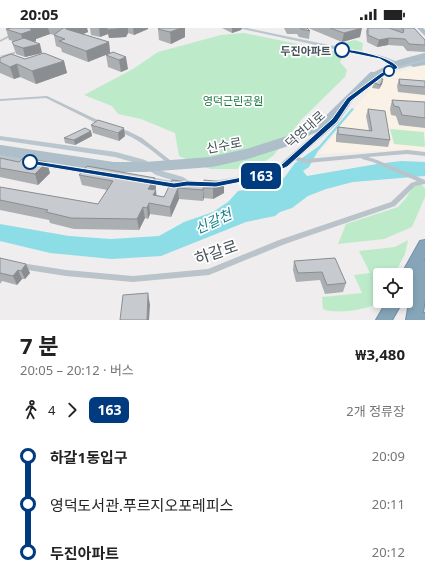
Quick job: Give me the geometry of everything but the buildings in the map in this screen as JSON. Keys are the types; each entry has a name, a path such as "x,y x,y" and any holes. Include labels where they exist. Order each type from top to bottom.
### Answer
{"highway":[{"path":"413,268 425,245"},
{"path":"414,320 420,282 425,266"},
{"path":"384,320 390,308"}],"main road":[{"path":"420,28 425,34"},
{"name":"신수로","path":"0,145 112,161 176,161 242,152 290,136 312,124 330,110 367,75 381,67 407,58 425,55"},
{"name":"신수로","path":"0,150 106,166 145,167 211,162 247,154 278,145 322,125 372,77 399,63 425,55"},
{"path":"410,65 425,62"}],"street":[{"path":"240,28 410,65"},
{"path":"0,41 11,34 18,33"},
{"path":"3,59 14,53"},
{"path":"382,58 394,64 396,68"},
{"name":"덕영대로","path":"0,157 174,185 228,183 260,176 284,166 335,121 349,100 383,74 396,68 410,65"},
{"path":"0,100 47,97 110,128 127,132 153,148 176,167"},
{"name":"덕영대로","path":"0,138 116,155 142,162 159,173 194,184"},
{"path":"292,158 307,161 407,152 425,154"},
{"path":"359,156 375,160 425,182"},
{"name":"하갈로","path":"13,264 66,274 133,278 210,272 282,242 394,204 414,184 425,182"}],"shaded area":[{"path":"425,64 425,152 413,149 319,154 377,80 384,76"}],"green space":[{"name":"영덕근린공원","path":"244,33 347,54 340,62 347,70 345,77 302,119 273,156 259,165 236,169 210,169 179,156 175,133 141,119 118,114 112,106 84,95 133,69 158,52 221,35"},
{"path":"355,40 363,43 362,51 332,46"},
{"path":"390,129 424,132 425,147 394,144"},
{"path":"414,185 422,185 425,188 425,197 412,227 384,239 338,244 346,224 398,207"},
{"path":"408,240 405,254 398,268 373,268 373,305 344,311 329,311 323,309 322,297 362,293 354,275 370,273 359,251 395,247"}],"water":[{"name":"신갈천","path":"352,108 354,109 318,151 309,167 303,171 307,176 401,161 425,162 425,176 353,182 326,189 308,196 292,208 280,212 275,216 246,222 161,256 112,259 50,253 0,241 0,224 69,236 111,239 159,236 184,222 213,212 228,202 238,191 257,188 284,178 295,163 319,146"}],"bus line":[{"name":"163","path":"30,162 174,185 187,183 228,183 260,176 284,166 335,121 349,100 383,74 396,68 394,64 382,58 342,50"}],"place":[{"name":"두진아파트","path":"342,50"}]}
